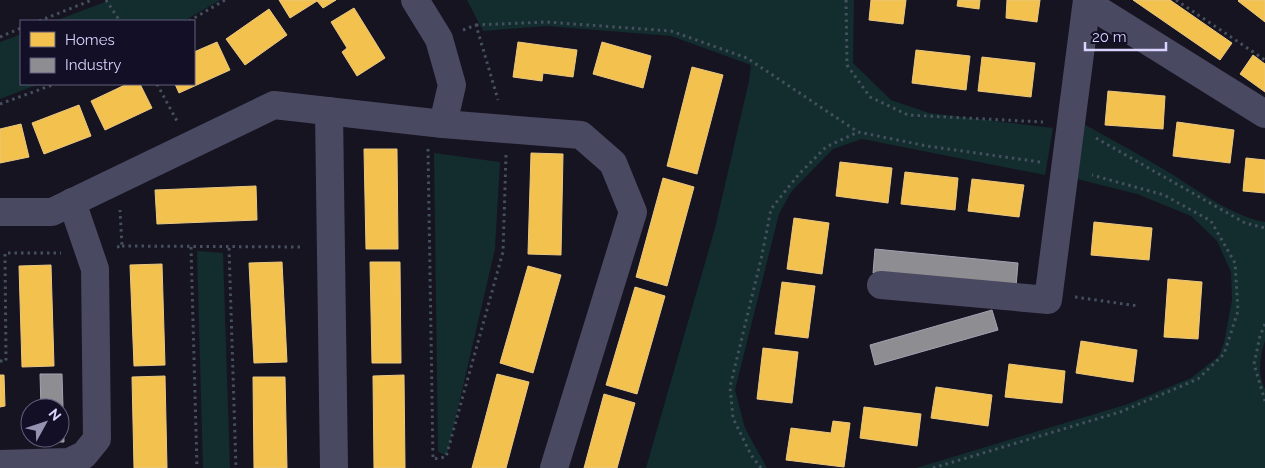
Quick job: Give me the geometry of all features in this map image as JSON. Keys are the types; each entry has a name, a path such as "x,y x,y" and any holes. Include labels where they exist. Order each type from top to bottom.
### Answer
{"street":[{"path":"415,0 440,39 452,84 435,123"},
{"path":"881,285 1049,296 1087,1 1265,114"},
{"path":"0,212 52,212 274,105 435,123 581,135 613,163 633,212 554,468"},
{"path":"329,111 334,468"},
{"path":"0,464 69,462 84,455 97,439 94,269 72,202"}],"path":[{"path":"42,20 92,0"},
{"path":"106,0 119,20"},
{"path":"191,20 224,0"},
{"path":"846,0 847,65 870,97 908,115 1071,124 1245,223 1265,228"},
{"path":"1176,0 1265,60"},
{"path":"440,39 476,26 546,22 671,31 747,58 858,132 927,146 1066,166 1164,196 1211,221 1236,263 1238,311 1224,354 1198,379 1120,412 932,468"},
{"path":"435,123 432,459 446,457 503,252 507,129 476,26"},
{"path":"0,37 20,28"},
{"path":"0,104 53,85"},
{"path":"158,85 190,145"},
{"path":"761,468 751,455 733,418 730,387 762,255 771,209 799,174 826,147 858,132"},
{"path":"118,180 122,246"},
{"path":"0,253 89,252 122,246 331,247"},
{"path":"191,247 197,468"},
{"path":"229,248 236,468"},
{"path":"0,361 6,361 5,253"},
{"path":"1049,296 1138,306"},
{"path":"1265,324 1260,336 1254,364 1265,401"}],"green space":[{"path":"110,0 220,0 186,20 58,20"},
{"path":"467,0 854,0 853,63 891,100 929,113 1053,128 1045,175 862,139 833,149 791,192 779,214 735,390 745,428 767,468 646,468 715,228 751,65 671,36 546,26 483,31"},
{"path":"20,34 20,85 36,85 0,99 0,42"},
{"path":"1082,123 1150,161 1229,209 1241,215 1265,222 1265,341 1260,365 1262,383 1265,389 1265,468 916,468 1128,404 1191,378 1219,356 1224,343 1232,300 1231,272 1217,241 1191,216 1137,194 1077,179"},
{"path":"434,153 500,162 495,249 447,455 438,452"},
{"path":"197,251 223,253 230,468 203,468"}],"building: Homes":[{"path":"279,0 336,0 323,8 317,1 290,18"},
{"path":"871,0 906,0 903,24 869,20"},
{"path":"958,0 980,0 979,9 957,6"},
{"path":"1007,0 1040,0 1037,22 1006,18"},
{"path":"1133,0 1170,0 1232,43 1220,60"},
{"path":"1265,0 1265,22 1238,1"},
{"path":"354,8 385,58 357,76 342,52 347,48 331,22"},
{"path":"269,9 287,35 245,65 226,39"},
{"path":"217,42 230,70 179,93 175,85 195,85 195,52"},
{"path":"518,42 577,50 573,77 543,73 542,81 513,77"},
{"path":"602,42 651,56 643,88 593,74"},
{"path":"916,50 970,56 966,90 912,83"},
{"path":"1253,55 1265,64 1265,92 1240,74"},
{"path":"982,57 1035,63 1031,97 978,91"},
{"path":"692,67 723,75 697,174 667,166"},
{"path":"125,85 140,85 152,108 105,130 91,101"},
{"path":"1108,91 1165,96 1163,129 1105,125"},
{"path":"79,105 91,136 44,154 32,123"},
{"path":"1177,122 1234,130 1230,163 1173,156"},
{"path":"21,124 29,157 0,163 0,129"},
{"path":"364,149 397,149 398,249 366,249"},
{"path":"531,153 563,154 561,255 528,254"},
{"path":"1246,158 1265,160 1265,193 1243,191"},
{"path":"840,162 892,168 888,203 836,196"},
{"path":"905,172 958,178 955,210 901,204"},
{"path":"663,178 694,187 667,286 636,277"},
{"path":"972,179 1024,185 1019,217 968,211"},
{"path":"256,186 257,220 157,224 155,190"},
{"path":"794,218 829,223 822,274 787,269"},
{"path":"1094,222 1152,228 1149,260 1091,255"},
{"path":"282,262 287,362 254,363 249,263"},
{"path":"370,262 400,262 401,363 372,363"},
{"path":"162,264 165,365 134,366 130,265"},
{"path":"51,265 54,366 22,367 19,266"},
{"path":"528,266 561,275 533,373 500,363"},
{"path":"1168,279 1202,282 1198,339 1164,337"},
{"path":"782,282 815,286 808,338 775,334"},
{"path":"635,287 665,296 637,394 606,385"},
{"path":"1081,341 1137,350 1133,382 1076,373"},
{"path":"763,348 798,352 792,403 757,399"},
{"path":"1009,364 1065,371 1062,403 1005,397"},
{"path":"497,374 529,382 506,468 472,468"},
{"path":"0,375 4,375 5,406 0,407"},
{"path":"404,375 405,468 374,468 373,376"},
{"path":"165,376 167,468 134,468 132,377"},
{"path":"253,377 285,377 287,468 254,468"},
{"path":"936,387 992,395 988,426 931,418"},
{"path":"604,394 635,403 617,468 584,468"},
{"path":"864,407 921,414 917,446 860,438"},
{"path":"833,421 850,423 844,467 786,460 791,428 831,433"}],"building: Industry":[{"path":"875,249 1018,263 1016,287 873,273"},
{"path":"992,310 998,330 875,365 870,345"},
{"path":"40,374 62,374 63,398 41,398"}]}
